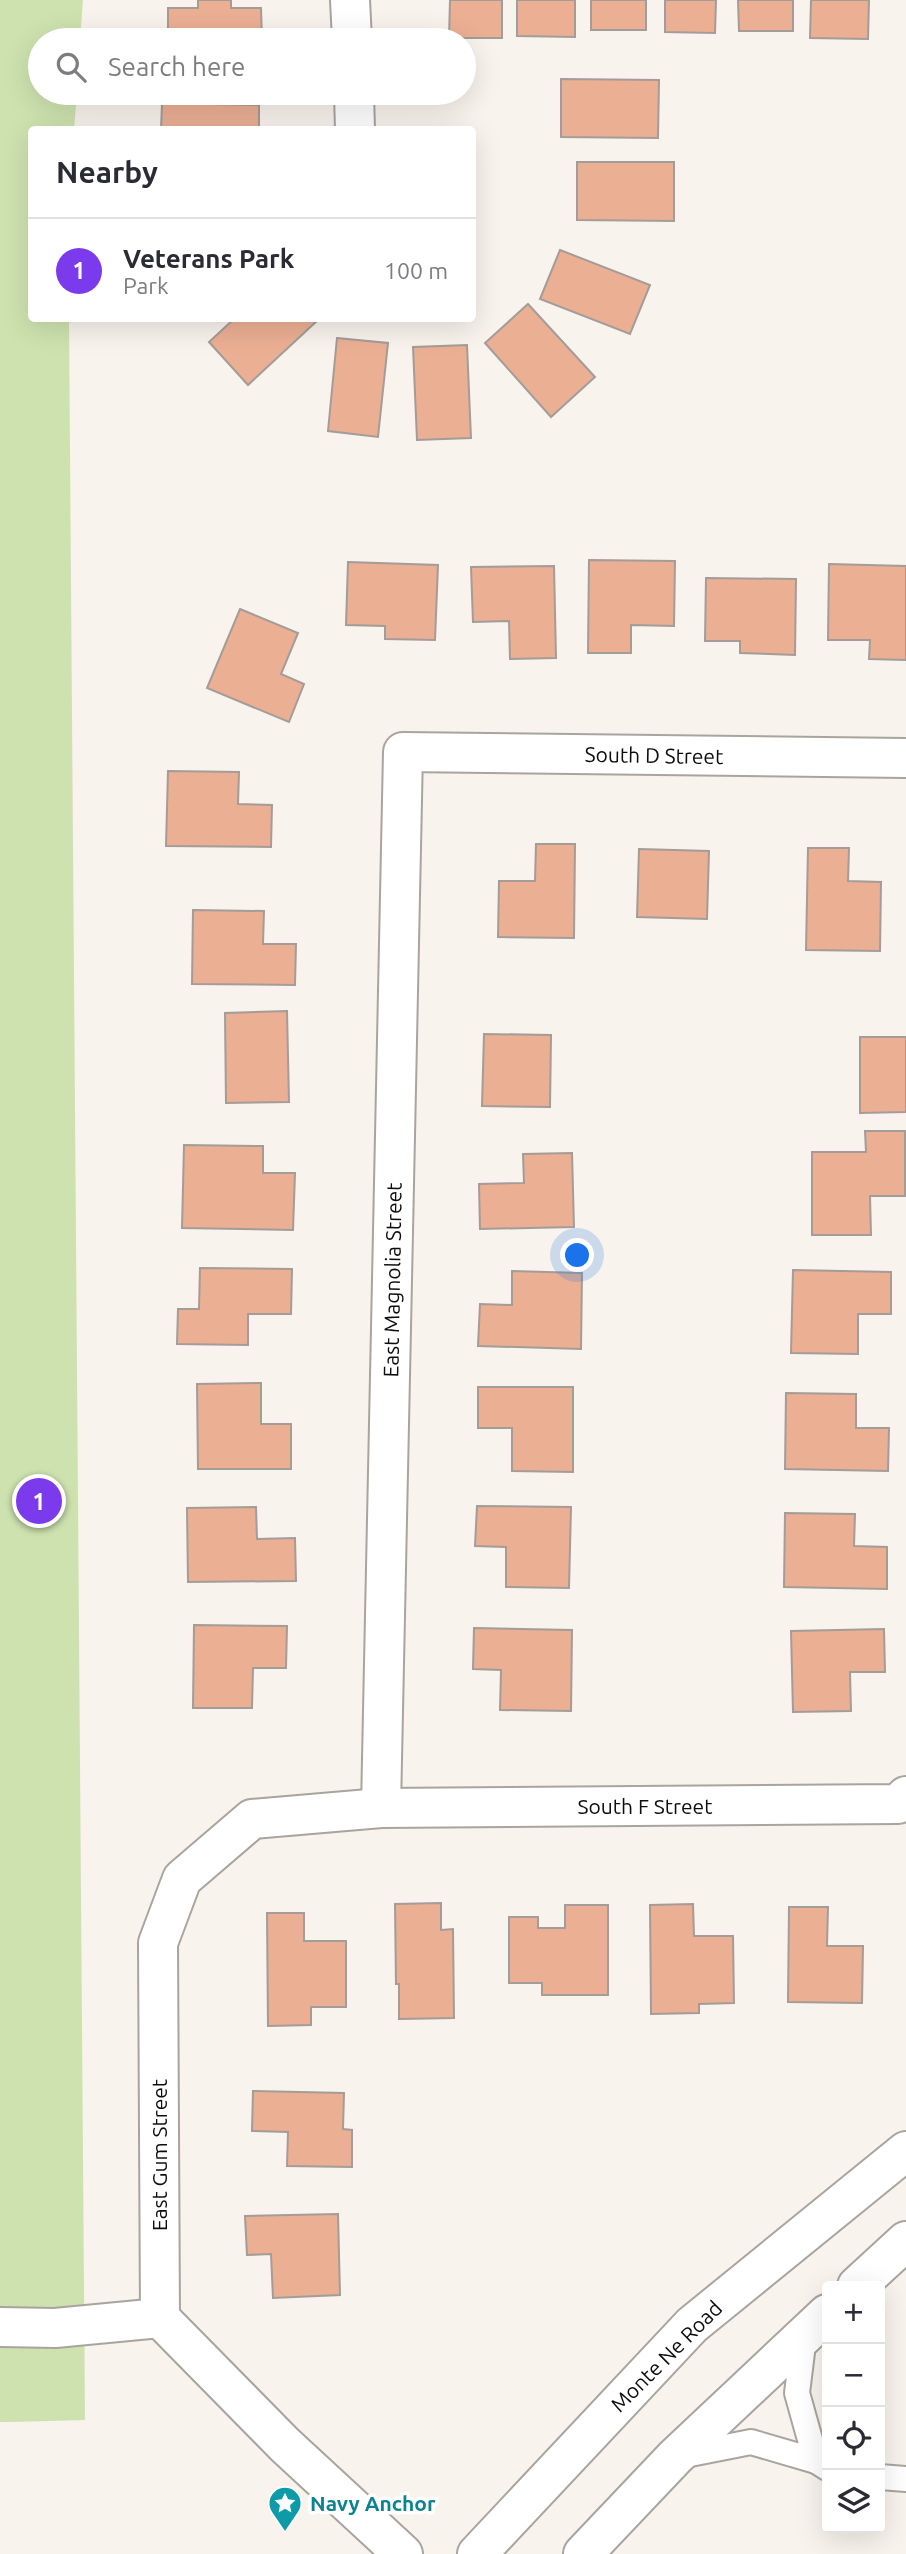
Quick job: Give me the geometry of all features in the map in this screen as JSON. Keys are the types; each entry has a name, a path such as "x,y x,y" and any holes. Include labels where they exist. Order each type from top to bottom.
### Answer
{"street":[{"path":"350,0 351,28"},
{"path":"354,105 355,126"},
{"name":"South D Street","path":"402,752 906,758"},
{"name":"East Magnolia Street","path":"381,1808 402,752"},
{"name":"South F Street","path":"381,1808 898,1804 906,1796"},
{"name":"East Gum Street","path":"160,2318 158,1943 182,1879 252,1819 381,1808"},
{"name":"Monte Ne Road","path":"477,2554 692,2325 906,2151"},
{"path":"862,2281 906,2241"},
{"path":"0,2327 55,2328 160,2318 285,2445 403,2554"},
{"path":"583,2554 675,2457 815,2325"}],"lane":[{"path":"815,2325 797,2393 821,2465"},
{"path":"675,2457 751,2442 821,2465"},
{"path":"885,2477 906,2479"}],"green space":[{"path":"0,0 83,0 81,28 28,28 28,105 76,105 74,126 28,126 28,322 69,322 85,2420 0,2422"}],"building":[{"path":"198,0 231,0 231,8 261,8 262,28 168,28 168,8 198,8"},
{"path":"450,0 502,0 502,38 476,38 476,28 449,28"},
{"path":"517,0 575,0 575,37 517,36"},
{"path":"591,0 646,0 646,30 591,30"},
{"path":"665,0 716,0 715,33 665,32"},
{"path":"738,0 793,0 793,31 739,31"},
{"path":"811,0 869,0 868,39 810,38"},
{"path":"561,79 659,80 658,138 561,137"},
{"path":"162,105 259,105 259,126 161,126"},
{"path":"577,162 674,162 674,221 577,220"},
{"path":"560,250 650,285 630,334 540,299"},
{"path":"528,304 595,377 551,417 485,343"},
{"path":"231,322 316,322 248,385 209,342"},
{"path":"337,338 388,343 378,437 328,431"},
{"path":"467,345 471,438 417,440 413,347"},
{"path":"589,560 675,561 674,626 631,625 631,653 588,653"},
{"path":"348,562 438,565 435,640 385,639 385,626 346,625"},
{"path":"829,564 906,566 906,660 869,659 870,640 828,640"},
{"path":"554,566 556,658 510,659 509,621 473,622 471,567"},
{"path":"706,578 796,579 795,655 740,653 740,641 705,641"},
{"path":"240,609 298,633 281,674 304,684 289,722 207,688"},
{"path":"168,771 239,772 238,804 272,805 271,847 166,846"},
{"path":"536,844 575,844 574,938 498,937 499,881 535,881"},
{"path":"808,848 849,848 848,881 881,882 880,951 806,950"},
{"path":"639,849 709,851 707,919 637,917"},
{"path":"193,910 264,911 263,944 296,944 295,985 192,984"},
{"path":"287,1011 289,1102 226,1103 225,1013"},
{"path":"484,1034 551,1035 550,1107 482,1106"},
{"path":"860,1037 906,1037 906,1112 860,1113"},
{"path":"865,1131 905,1131 905,1196 870,1196 871,1235 812,1235 812,1152 866,1152"},
{"path":"184,1145 263,1146 263,1173 295,1173 293,1230 182,1228"},
{"path":"572,1153 574,1227 480,1229 479,1184 524,1183 523,1154"},
{"path":"200,1268 292,1269 291,1314 248,1314 248,1345 177,1344 178,1309 199,1309"},
{"path":"793,1270 891,1272 891,1314 858,1314 858,1354 791,1353"},
{"path":"512,1271 582,1273 581,1349 478,1346 480,1304 512,1305"},
{"path":"261,1383 261,1424 291,1424 291,1469 198,1469 197,1384"},
{"path":"478,1387 573,1387 573,1472 512,1471 512,1428 478,1428"},
{"path":"786,1393 856,1394 856,1428 889,1428 888,1471 785,1469"},
{"path":"477,1506 571,1507 569,1588 506,1587 506,1547 475,1546"},
{"path":"256,1507 257,1539 295,1538 296,1581 188,1582 187,1508"},
{"path":"785,1513 855,1514 854,1546 887,1547 887,1589 784,1587"},
{"path":"194,1625 287,1626 286,1668 253,1668 252,1708 193,1708"},
{"path":"474,1628 572,1630 571,1711 500,1710 501,1670 473,1669"},
{"path":"884,1629 885,1672 850,1672 851,1711 793,1712 791,1631"},
{"path":"441,1903 441,1930 453,1929 454,2018 399,2019 395,1904"},
{"path":"693,1904 694,1936 733,1936 734,2003 699,2004 699,2013 651,2014 650,1905"},
{"path":"565,1905 608,1905 608,1995 542,1995 542,1983 509,1983 509,1917 538,1917 538,1928 565,1928"},
{"path":"789,1907 828,1907 827,1946 863,1946 862,2003 788,2002"},
{"path":"267,1913 304,1913 304,1941 346,1941 346,2007 311,2007 311,2025 268,2026"},
{"path":"253,2091 344,2093 343,2129 352,2130 352,2167 287,2166 288,2132 252,2131"},
{"path":"338,2214 340,2295 273,2298 271,2254 247,2255 245,2216"}],"place":[{"name":"Veterans Park","path":"39,1501"},
{"name":"Navy Anchor","path":"285,2533"}]}
